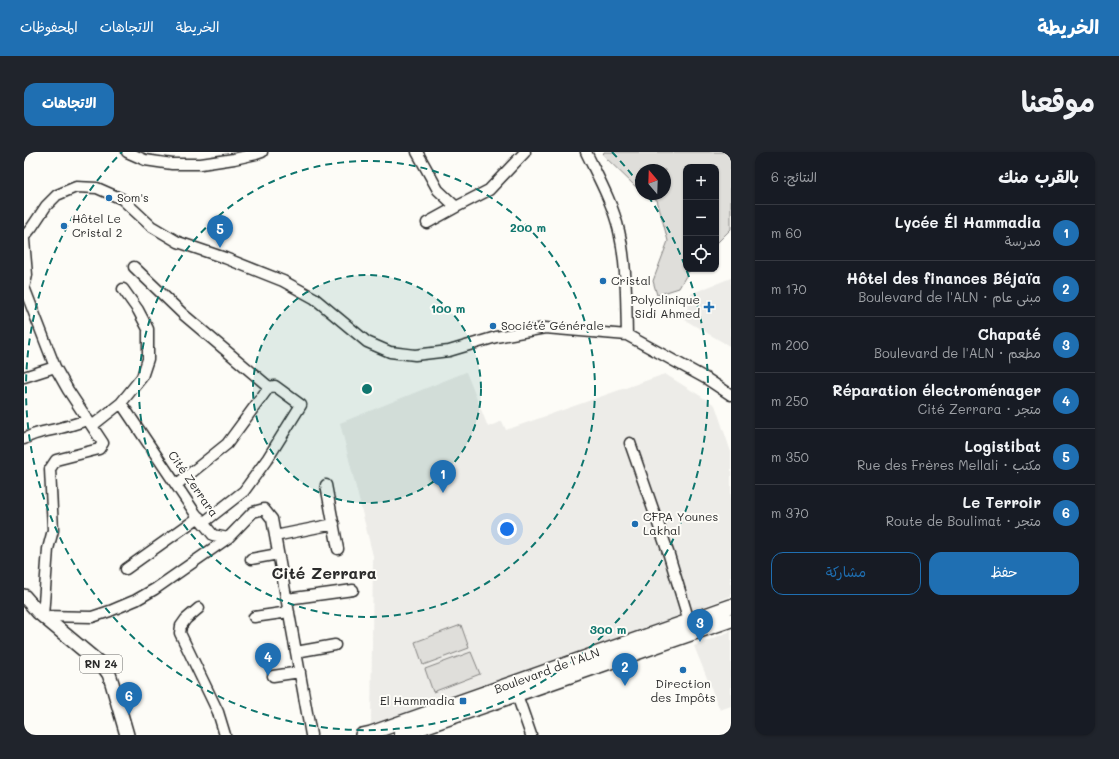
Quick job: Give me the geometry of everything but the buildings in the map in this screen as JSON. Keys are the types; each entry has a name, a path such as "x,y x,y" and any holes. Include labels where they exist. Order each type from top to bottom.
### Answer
{"main road":[{"name":"RN 24","path":"24,596 38,612 104,667 109,674 112,683 126,735"},
{"name":"Boulevard de l'ALN","path":"362,735 731,606"},
{"name":"Boulevard de l'ALN","path":"401,735 517,696 731,620"}],"street":[{"path":"127,152 145,160 172,164 201,164 234,159 262,152"},
{"path":"427,223 489,190 525,152"},
{"path":"586,152 608,199 619,230 624,256 628,336"},
{"path":"421,153 438,190 456,207"},
{"path":"24,237 46,206 57,195 76,187 97,188 122,199 152,226 178,242 225,258 283,281 314,298 367,342 390,352 415,355 448,351 496,337 545,328 628,336 707,379 731,395"},
{"path":"24,240 27,275 24,288 55,367 68,390 103,443 99,449 56,460 50,469 52,530 48,549 43,616 92,617 136,600 155,589 228,538 253,512 264,509 272,519 311,735"},
{"path":"134,267 184,315 269,387"},
{"path":"24,439 42,431 89,423 121,404 142,377 148,359 148,329 138,310 123,289"},
{"path":"24,378 55,367"},
{"path":"126,569 244,491 268,458 301,405 275,386 269,387 227,444 176,485"},
{"name":"Cité Zerrara","path":"121,404 201,520 213,535 228,538"},
{"path":"630,443 669,555 689,621"},
{"path":"326,485 338,549"},
{"path":"275,536 334,524"},
{"path":"250,559 278,554"},
{"path":"287,599 353,590"},
{"path":"199,608 183,623 180,633 218,712 225,735"},
{"path":"254,617 289,612"},
{"path":"296,652 335,645"},
{"path":"273,676 300,672"},
{"path":"517,696 531,735"}],"shaded area":[{"path":"604,152 731,152 731,229 719,241 719,164 683,164 683,272 688,272 679,288 657,295 653,281 668,241 657,200 671,200 671,164 635,164 635,186 603,155"},
{"name":"Polyclinique Sidi Ahmed","path":"731,278 731,347 685,320 690,294"},
{"path":"466,372 488,427 502,421 506,430 665,374 715,405 731,452 731,596 585,651 371,724 373,556 340,423"},
{"path":"461,625 469,648 423,665 415,642"},
{"path":"731,631 731,706 720,710 694,646"},
{"path":"471,652 480,674 433,692 425,669"}],"place":[{"name":"Som's","path":"109,198"},
{"name":"Hôtel Le Cristal 2","path":"64,226"},
{"name":"Logistibat","path":"220,248"},
{"name":"Cristal","path":"603,281"},
{"name":"Polyclinique Sidi Ahmed","path":"709,307"},
{"name":"Société Générale","path":"493,326"},
{"name":"Lycée Él Hammadia","path":"443,493"},
{"name":"CFPA Younes Lakhal","path":"635,524"},
{"name":"Chapaté","path":"700,642"},
{"name":"Direction des Impôts","path":"683,670"},
{"name":"Réparation électroménager","path":"268,676"},
{"name":"Hôtel des finances Béjaïa","path":"625,686"},
{"name":"El Hammadia","path":"463,701"},
{"name":"Le Terroir","path":"129,715"}],"district":[{"name":"Cité Zerrara","path":"324,573"}]}
